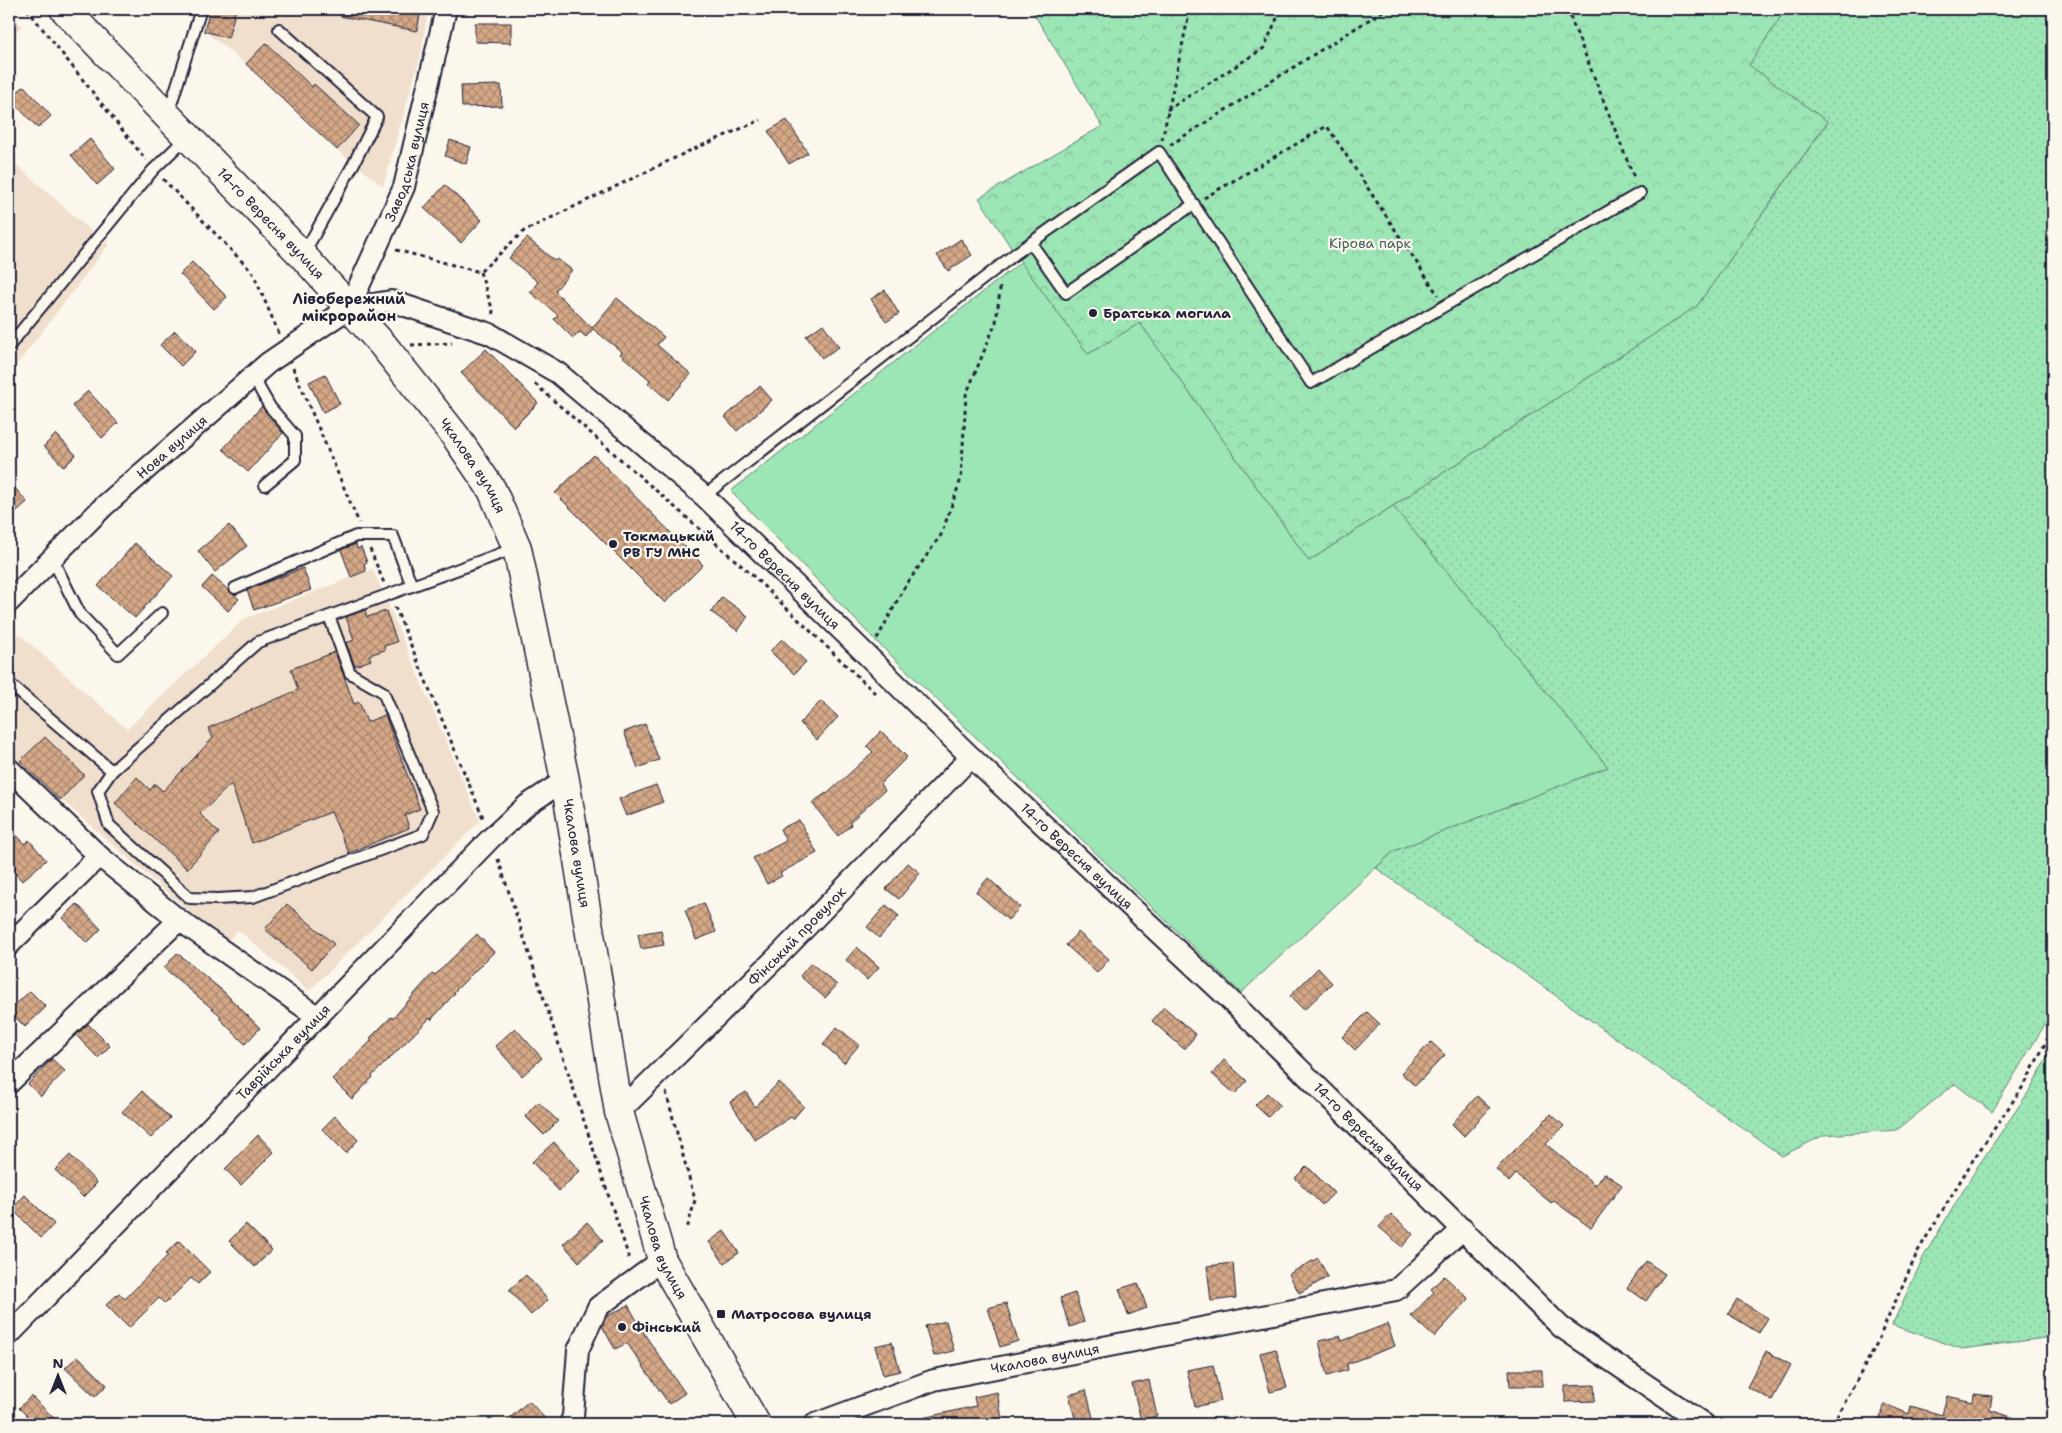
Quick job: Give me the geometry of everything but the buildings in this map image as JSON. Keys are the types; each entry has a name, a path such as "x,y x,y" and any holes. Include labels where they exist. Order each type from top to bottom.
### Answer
{"main road":[{"name":"14-го Вересня вулиця","path":"64,9 303,256 349,308"},
{"name":"Чкалова вулиця","path":"349,308 383,345 456,437 492,490 517,548 565,780 619,1112 652,1268 756,1424"}],"street":[{"name":"Заводська вулиця","path":"349,308 404,187 446,9"},
{"name":"14-го Вересня вулиця","path":"349,308 391,301 490,334 558,373 704,496 971,756 1228,998 1561,1327 1704,1424"},
{"name":"Нова вулиця","path":"9,602 103,507 268,363 349,308"},
{"name":"Фінський провулок","path":"619,1112 781,954 971,756"},
{"path":"9,769 99,856 179,920 318,1017"},
{"name":"Таврійська вулиця","path":"9,1335 491,838 527,805 565,780"},
{"path":"9,945 99,856"},
{"path":"9,1083 179,920"},
{"name":"Чкалова вулиця","path":"815,1424 934,1380 1396,1290 1463,1229"},
{"path":"570,1424 573,1416 578,1350 598,1307 652,1268"}],"lane":[{"path":"168,115 202,9"},
{"path":"278,29 377,117 303,256"},
{"path":"9,346 153,170 186,137"},
{"path":"704,496 996,268 1160,152 1311,383 1640,193"},
{"path":"1031,243 1066,293 1194,204"},
{"path":"253,377 270,407 295,436 295,460 265,485"},
{"path":"235,588 356,536 393,536 412,586"},
{"path":"329,616 350,673 383,692 433,810 423,834 253,897 190,898 109,825 98,791 112,771 258,642 329,616 517,548"},
{"path":"52,558 80,614 118,654 162,613"},
{"path":"12,686 112,771"}],"path":[{"path":"1160,152 1167,110 1190,9"},
{"path":"1167,110 1264,48 1281,9"},
{"path":"1160,152 1386,9"},
{"path":"1567,9 1640,193"},
{"path":"480,272 524,231 687,152 761,120"},
{"path":"1194,204 1327,126 1445,306"},
{"path":"378,245 480,272"},
{"path":"860,678 876,641 904,588 941,535 961,479 966,396 996,322 1000,290 996,268"},
{"path":"480,272 493,311 490,334"},
{"path":"383,345 459,343"},
{"path":"286,352 390,594 491,838 630,1261 652,1268"},
{"path":"532,381 752,575 880,698"},
{"path":"1833,1424 1875,1347 1918,1251 1973,1160 2026,1082 2053,1028"},
{"path":"672,1084 666,1092 695,1200 687,1229"}],"shaded area":[{"path":"210,9 428,9 421,54 383,186 337,150 246,64 204,31"},
{"path":"9,13 22,26 9,39"},
{"path":"9,158 99,238 109,244 9,375"},
{"path":"373,569 480,821 309,991 238,930 225,943 9,754 9,643 19,634 127,729 244,619"}],"green space":[{"name":"Кірова парк","path":"1031,9 1786,9 1749,65 1828,121 1697,306 1309,561 1140,323 1088,354 1015,254 979,198 1102,126"},
{"path":"1786,9 2053,9 2053,1011 1992,1112 1955,1084 1897,1130 1824,1135 1782,1156 1376,868 1394,851 1608,767 1393,506 1697,306 1828,122 1749,65"},
{"path":"1021,262 1088,354 1140,323 1309,561 1393,506 1608,767 1394,851 1241,993 876,641 731,491"},
{"path":"2053,1045 2053,1337 1962,1349 1892,1325 1924,1256 1978,1166 2032,1087"}],"place":[{"name":"Братська могила","path":"1093,313"},
{"name":"Токмацький РВ ГУ МНС","path":"613,544"},
{"name":"Матросова вулиця","path":"721,1314"},
{"name":"Фінський","path":"622,1327"}],"district":[{"name":"Лівобережний мікрорайон","path":"349,308"}]}
